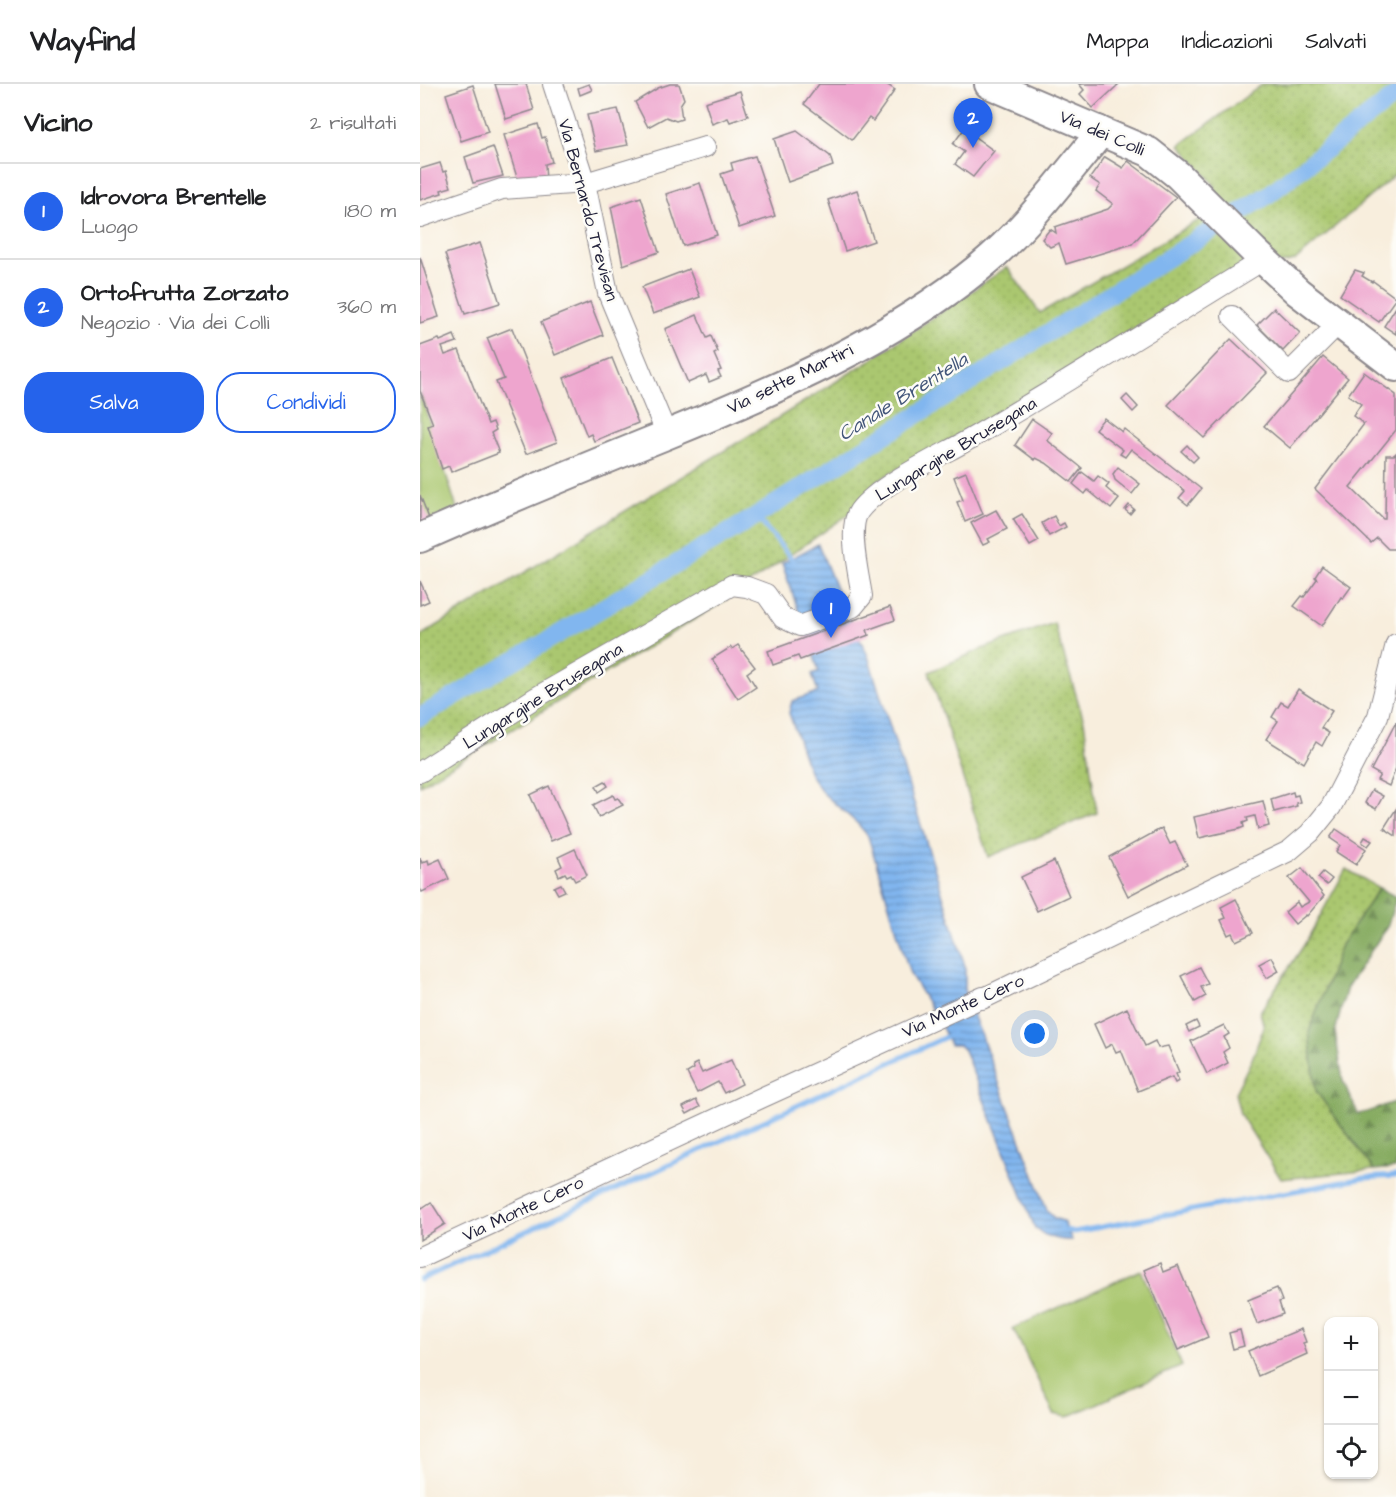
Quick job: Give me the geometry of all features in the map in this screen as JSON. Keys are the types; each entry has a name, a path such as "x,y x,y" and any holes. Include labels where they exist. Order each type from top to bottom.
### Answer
{"main road":[{"name":"Via dei Colli","path":"989,84 1149,152 1178,175 1258,254"},
{"name":"Via sette Martiri","path":"420,538 753,399 872,339 955,286 983,264 1020,228 1093,142 1098,130"},
{"path":"1258,254 1298,292 1396,367"}],"street":[{"name":"Via Bernardo Trevisan","path":"553,84 585,183 608,293 667,435"},
{"path":"420,218 502,189 585,183 705,147"},
{"name":"Lungargine Brusegana","path":"420,772 544,692 732,585 747,586 766,594 783,618 800,626 853,607 862,596 853,537 858,513 884,489 976,436 1252,267 1258,254"},
{"path":"1232,316 1289,373 1338,324"},
{"name":"Via Monte Cero","path":"420,1257 983,997 982,999 1289,851 1310,833 1331,807 1378,716 1396,644"}],"green space":[{"path":"1263,84 1396,84 1396,174 1295,261 1266,267 876,481 855,510 718,605 420,785 420,636 869,361 1007,267 1040,313 1211,213 1215,186 1180,145"},
{"path":"420,392 457,509 420,525"},
{"path":"1054,623 1084,721 1097,813 988,857 929,672 982,649"},
{"path":"1346,869 1379,888 1341,945 1309,1032 1316,1091 1374,1170 1281,1179 1240,1114 1235,1093 1252,1059 1264,1027 1260,1012 1304,945"},
{"path":"1379,888 1396,899 1387,927 1347,987 1335,1032 1343,1081 1358,1114 1396,1102 1396,1168 1374,1170 1316,1091 1309,1032 1341,945"},
{"path":"1141,1270 1182,1366 1067,1417 1054,1414 1013,1328"}],"water":[{"path":"818,544 840,598 868,656 965,966 965,993 1047,1210 1054,1218 1063,1221 1072,1240 1052,1238 1035,1228 964,1050 959,1045 950,1045 940,1023 910,974 868,836 823,793 810,774 789,713 792,701 818,692 812,674 819,671 782,563"}],"building":[{"path":"495,84 526,84 534,110 506,119"},
{"path":"589,84 592,90 580,95 578,88"},
{"path":"679,84 684,99 680,105 682,119 676,121 666,117 648,127 635,102 658,88"},
{"path":"819,84 886,84 895,90 873,121 869,118 852,140 804,104"},
{"path":"1079,84 1119,84 1093,108 1080,94 1084,90"},
{"path":"473,85 488,132 461,141 446,94"},
{"path":"740,91 748,116 730,122 728,118 712,124 705,102"},
{"path":"618,109 628,145 596,151 587,115"},
{"path":"538,124 542,138 545,137 552,162 545,164 546,181 519,184 504,135"},
{"path":"964,129 994,151 973,177 955,164 964,152 953,144"},
{"path":"797,131 830,156 833,166 788,182 774,139"},
{"path":"493,147 503,176 473,183 465,157"},
{"path":"755,156 775,216 739,228 721,174 733,170 731,163"},
{"path":"1105,157 1123,168 1128,161 1176,197 1132,244 1066,264 1059,243 1050,247 1042,239 1050,229 1056,233 1055,227 1108,209 1113,204 1096,191 1100,185 1090,178"},
{"path":"440,163 443,172 446,171 451,187 441,190 442,193 420,200 420,169"},
{"path":"700,183 717,235 683,246 666,194"},
{"path":"857,190 874,241 845,251 828,200"},
{"path":"641,197 659,252 623,265 611,207"},
{"path":"480,243 500,303 465,314 445,254"},
{"path":"420,257 439,317 420,323"},
{"path":"689,269 700,297 653,314 642,287"},
{"path":"1355,270 1364,273 1362,276 1396,298 1379,322 1340,295"},
{"path":"590,302 603,335 555,355 541,322"},
{"path":"1396,307 1396,334 1384,326"},
{"path":"1274,308 1300,333 1283,351 1257,325"},
{"path":"697,315 707,338 711,336 718,352 714,354 721,370 718,371 721,377 709,382 706,375 688,383 665,329"},
{"path":"512,328 557,442 526,454 496,382 504,379 487,338"},
{"path":"454,335 457,342 442,347 445,355 459,350 488,424 493,422 496,430 491,433 499,453 451,472 449,466 442,469 428,426 433,424 420,391 420,346"},
{"path":"1231,339 1267,373 1204,438 1168,405"},
{"path":"1323,357 1348,378 1290,448 1264,426"},
{"path":"612,358 638,423 594,441 591,434 587,436 564,378"},
{"path":"1364,372 1396,395 1396,430 1350,487 1385,519 1386,455 1396,453 1396,549 1388,549 1377,538 1371,543 1315,489 1364,424 1353,416 1361,404 1348,395"},
{"path":"1127,395 1138,407 1133,412 1122,400"},
{"path":"1104,418 1122,432 1124,429 1201,489 1188,505 1179,498 1185,491 1131,449 1125,457 1120,454 1123,450 1095,429"},
{"path":"1032,419 1052,433 1047,440 1082,468 1071,482 1046,463 1036,458 1035,460 1015,445"},
{"path":"1187,445 1198,457 1193,462 1181,451"},
{"path":"1118,467 1140,484 1132,494 1115,480 1113,474"},
{"path":"966,472 983,514 965,522 957,502 963,500 954,477"},
{"path":"1082,472 1094,481 1098,476 1109,484 1106,488 1119,499 1111,509 1088,490 1085,494 1073,484"},
{"path":"420,495 430,521 420,526"},
{"path":"1129,505 1134,509 1130,514 1125,510"},
{"path":"996,510 1007,529 988,539 990,542 983,545 971,523"},
{"path":"1022,514 1039,541 1030,546 1013,519"},
{"path":"1054,516 1059,526 1064,523 1066,527 1049,536 1042,523"},
{"path":"1322,566 1351,587 1343,598 1341,597 1322,626 1294,606 1317,579 1315,577"},
{"path":"420,581 429,601 420,605"},
{"path":"890,607 895,620 867,630 869,635 800,660 798,656 773,665 768,651"},
{"path":"738,645 755,667 747,673 756,687 738,699 712,659"},
{"path":"1298,689 1332,711 1321,728 1329,733 1322,746 1316,742 1304,763 1266,739 1278,721 1272,717 1281,702 1288,706"},
{"path":"1396,722 1396,768 1389,786 1377,780 1380,775 1371,770"},
{"path":"605,781 608,786 599,792 596,786"},
{"path":"549,786 570,833 551,841 530,795"},
{"path":"1372,790 1383,796 1376,809 1365,803"},
{"path":"1293,792 1294,796 1298,795 1300,802 1296,803 1297,806 1274,812 1271,799"},
{"path":"613,795 623,805 599,817 593,805"},
{"path":"1263,801 1269,826 1258,829 1255,816 1247,818 1248,821 1243,823 1244,827 1239,829 1199,838 1194,817"},
{"path":"1396,809 1396,836 1384,828"},
{"path":"1162,828 1170,844 1175,842 1187,865 1128,896 1109,857"},
{"path":"1336,829 1366,849 1356,865 1336,852 1340,845 1330,838"},
{"path":"1365,837 1372,841 1368,846 1362,842"},
{"path":"575,849 587,875 575,881 571,874 567,876 565,873 559,876 556,869 562,866 558,857"},
{"path":"420,858 422,863 428,860 429,864 440,859 449,879 422,892"},
{"path":"1054,861 1069,896 1037,911 1021,877"},
{"path":"1302,868 1324,896 1307,916 1295,924 1285,912 1297,902 1300,907 1309,902 1289,878"},
{"path":"1323,872 1332,879 1327,885 1318,878"},
{"path":"561,884 565,891 558,894 554,887"},
{"path":"1236,899 1253,933 1236,941 1232,933 1228,935 1221,920 1226,918 1221,907"},
{"path":"1272,957 1279,971 1267,978 1259,964"},
{"path":"1199,967 1208,984 1201,987 1206,996 1195,1002 1181,976"},
{"path":"1127,1008 1145,1046 1155,1041 1158,1048 1168,1046 1179,1072 1176,1074 1179,1081 1175,1083 1172,1077 1138,1091 1121,1050 1116,1052 1112,1044 1105,1048 1094,1024"},
{"path":"1196,1021 1199,1027 1189,1032 1186,1026"},
{"path":"1224,1025 1229,1034 1224,1037 1229,1048 1223,1052 1228,1063 1207,1074 1191,1041"},
{"path":"731,1060 742,1084 724,1093 718,1082 697,1093 687,1073 694,1069 693,1065 697,1063 702,1073"},
{"path":"696,1100 700,1107 687,1114 683,1107"},
{"path":"431,1202 445,1224 420,1240 420,1205 422,1208"},
{"path":"1160,1263 1163,1272 1178,1266 1208,1337 1178,1350 1144,1270"},
{"path":"1277,1288 1282,1301 1279,1302 1283,1314 1257,1324 1248,1300"},
{"path":"1301,1329 1306,1342 1303,1343 1307,1354 1258,1376 1248,1351"},
{"path":"1240,1330 1244,1346 1233,1349 1229,1333"}],"waterway":[{"name":"Canale Brentella","path":"420,717 756,516 1268,195 1396,95"},
{"path":"756,516 795,563"},
{"path":"420,1280 952,1034"},
{"path":"1061,1229 1074,1232 1364,1178 1396,1176"}],"place":[{"name":"Ortofrutta Zorzato","path":"973,148"},
{"name":"Idrovora Brentelle","path":"831,638"}]}
